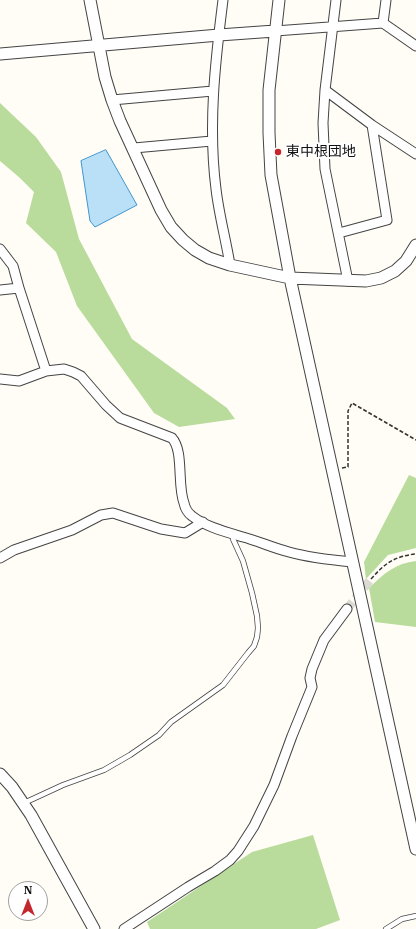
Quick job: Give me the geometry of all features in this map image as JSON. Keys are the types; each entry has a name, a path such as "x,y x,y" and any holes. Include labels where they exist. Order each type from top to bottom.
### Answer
{"street":[{"path":"90,0 100,46 100,57 112,100 161,210 171,227 195,250 209,258 230,265 290,278 366,281 381,278 395,271 406,261 416,245"},
{"path":"223,0 213,91 212,140 216,189 230,265"},
{"path":"279,0 269,90 269,152 273,188 290,278 416,849"},
{"path":"336,0 325,90 323,123 325,169 348,281"},
{"path":"383,23 386,0"},
{"path":"0,54 219,35 383,23 416,46"},
{"path":"325,90 372,125 416,154"},
{"path":"112,100 213,91"},
{"path":"339,233 387,220 372,125"},
{"path":"134,148 212,140"},
{"path":"0,249 13,266 46,372"},
{"path":"0,290 19,288"},
{"path":"0,379 19,381 46,372 64,370 74,372 81,376 106,405 120,418 172,438 176,443 178,451 181,494 187,511 192,516 234,535 306,556 352,562"},
{"path":"0,558 14,550 72,530 101,515 114,513 161,529 185,534 203,522"},
{"path":"124,929 215,871 230,860 238,851 254,826 274,785 312,687 310,678 312,669 324,640 347,609"},
{"path":"0,774 12,787 24,804 94,929"}],"lane":[{"path":"24,804 63,785 104,770 130,755 158,735 171,722 223,685 254,646 258,628 252,593 234,535"},
{"path":"386,929 402,919 416,916"}],"path":[{"path":"332,468 348,467 348,411 352,403 416,440"},
{"path":"371,579 382,566 405,555 416,554"}],"green space":[{"path":"0,103 36,137 61,172 79,239 132,339 227,408 235,419 179,427 154,413 77,306 56,252 26,223 34,192 0,161"},
{"path":"409,475 416,478 416,548 388,555 366,579 364,562"},
{"path":"416,561 416,627 375,622 369,588 390,570 402,564"},
{"path":"313,835 340,920 316,929 150,929 147,922 252,852"}],"water":[{"path":"106,150 137,205 95,227 90,221 81,161"}],"tunnel":[{"path":"347,609 371,579"}],"place":[{"name":"東中根団地","path":"278,152"}]}
